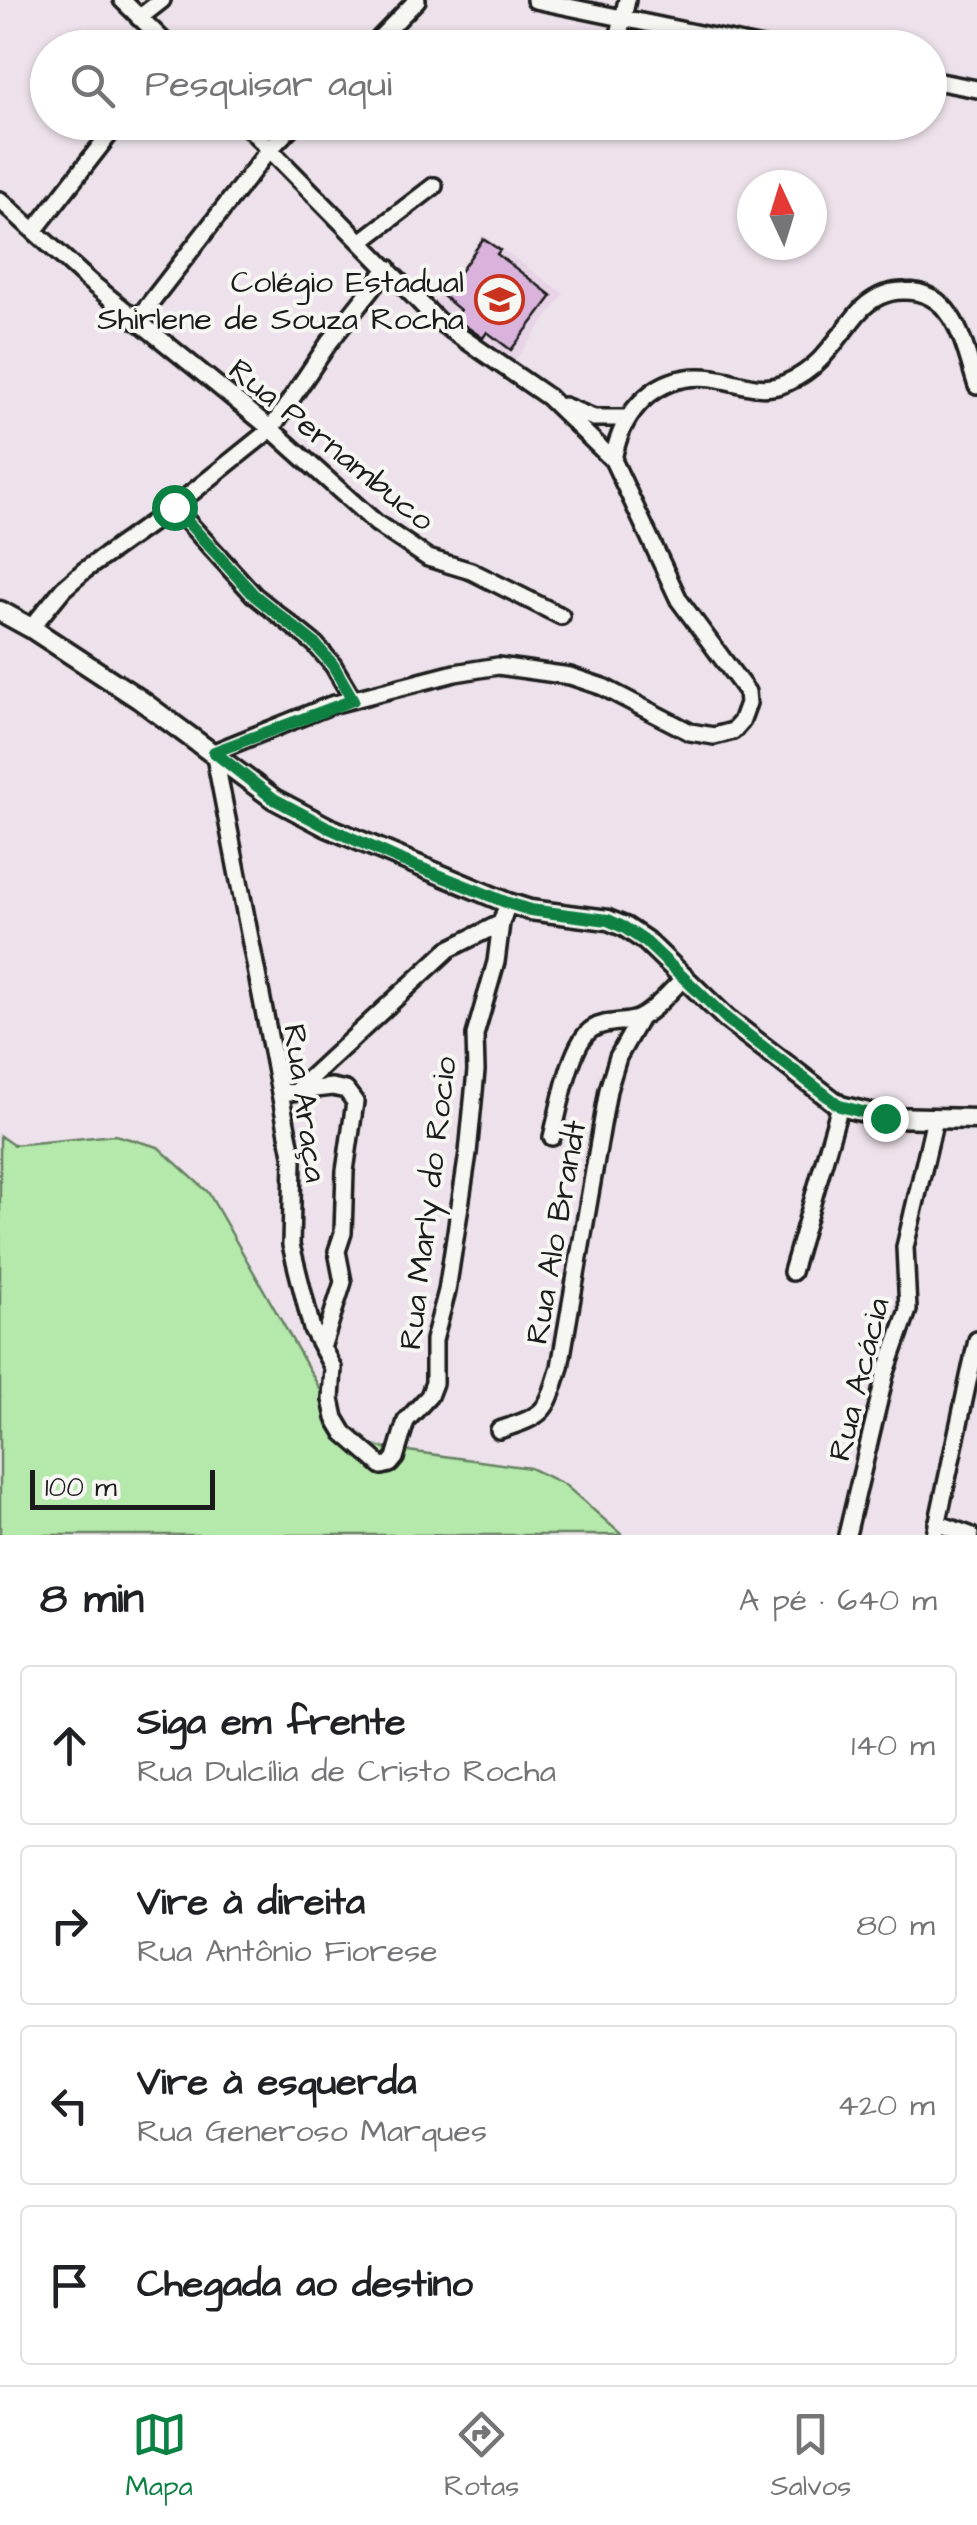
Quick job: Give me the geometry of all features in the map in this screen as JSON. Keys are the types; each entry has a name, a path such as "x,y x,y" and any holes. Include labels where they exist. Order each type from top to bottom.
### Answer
{"street":[{"path":"122,0 151,30"},
{"path":"139,18 162,0"},
{"path":"388,30 418,0"},
{"path":"535,0 678,30"},
{"path":"620,30 628,0"},
{"path":"947,83 977,89"},
{"path":"34,231 105,140"},
{"path":"260,140 438,321 579,414 626,418"},
{"path":"136,321 279,140"},
{"path":"362,241 434,186"},
{"name":"Rua Pernambuco","path":"0,200 136,321 271,429 376,524 428,558 470,572 560,616"},
{"path":"32,628 63,589 85,570 174,507 271,429 328,344 388,268"},
{"path":"613,460 616,439 638,402 690,377 760,390 782,385 826,356 874,298 894,290 927,293 947,308 977,386"},
{"path":"214,752 353,700 455,673 498,666 531,668 602,688 690,732 714,736 733,731 745,714 747,692 679,600 613,460 548,397"},
{"path":"174,507 254,595 315,644 333,665 353,700"},
{"path":"0,612 32,628 214,752 274,799 327,827 508,903 530,910 608,920 625,928 646,942 727,1019 840,1106 885,1118 977,1119"},
{"name":"Rua Araça","path":"214,752 290,1091 294,1179 291,1245 312,1329 334,1376 332,1408 344,1433 382,1466 395,1458 397,1444"},
{"name":"Rua Marly do Rocio","path":"397,1444 406,1421 429,1396 434,1384 434,1340 447,1292 468,1153 476,1071 475,1035 508,903"},
{"path":"290,1091 449,950 500,923"},
{"name":"Rua Alo Brandt","path":"499,1430 537,1416 548,1406 560,1367 608,1090 618,1057 640,1018 684,978"},
{"name":"Rua Alo Brandt","path":"552,1137 572,1062 583,1038 592,1029 608,1023 640,1018"},
{"path":"290,1091 332,1087 346,1090 354,1102 344,1171 344,1222 337,1251 343,1282 322,1348"},
{"path":"792,1272 840,1106"},
{"name":"Rua Acácia","path":"846,1535 886,1374 908,1310 905,1247 936,1118"},
{"path":"970,1535 936,1529 972,1394 977,1340"}],"shaded area":[{"name":"Colégio Estadual Shirlene de Souza Rocha","path":"484,236 564,294 514,362 434,304"}],"green space":[{"path":"115,1135 158,1147 208,1192 351,1443 530,1468 564,1484 622,1535 0,1535 0,1136 13,1145"}],"building":[{"name":"Colégio Estadual Shirlene de Souza Rocha","path":"483,239 552,296 511,350 487,332 483,338 454,318 460,310 443,296"}],"place":[{"name":"Colégio Estadual Shirlene de Souza Rocha","path":"499,299"}],"route":[{"path":"174,507 254,595 315,644 333,665 353,700 214,752 274,799 396,858 530,910 608,920 625,928 646,942 727,1019 840,1106 885,1118"}]}
